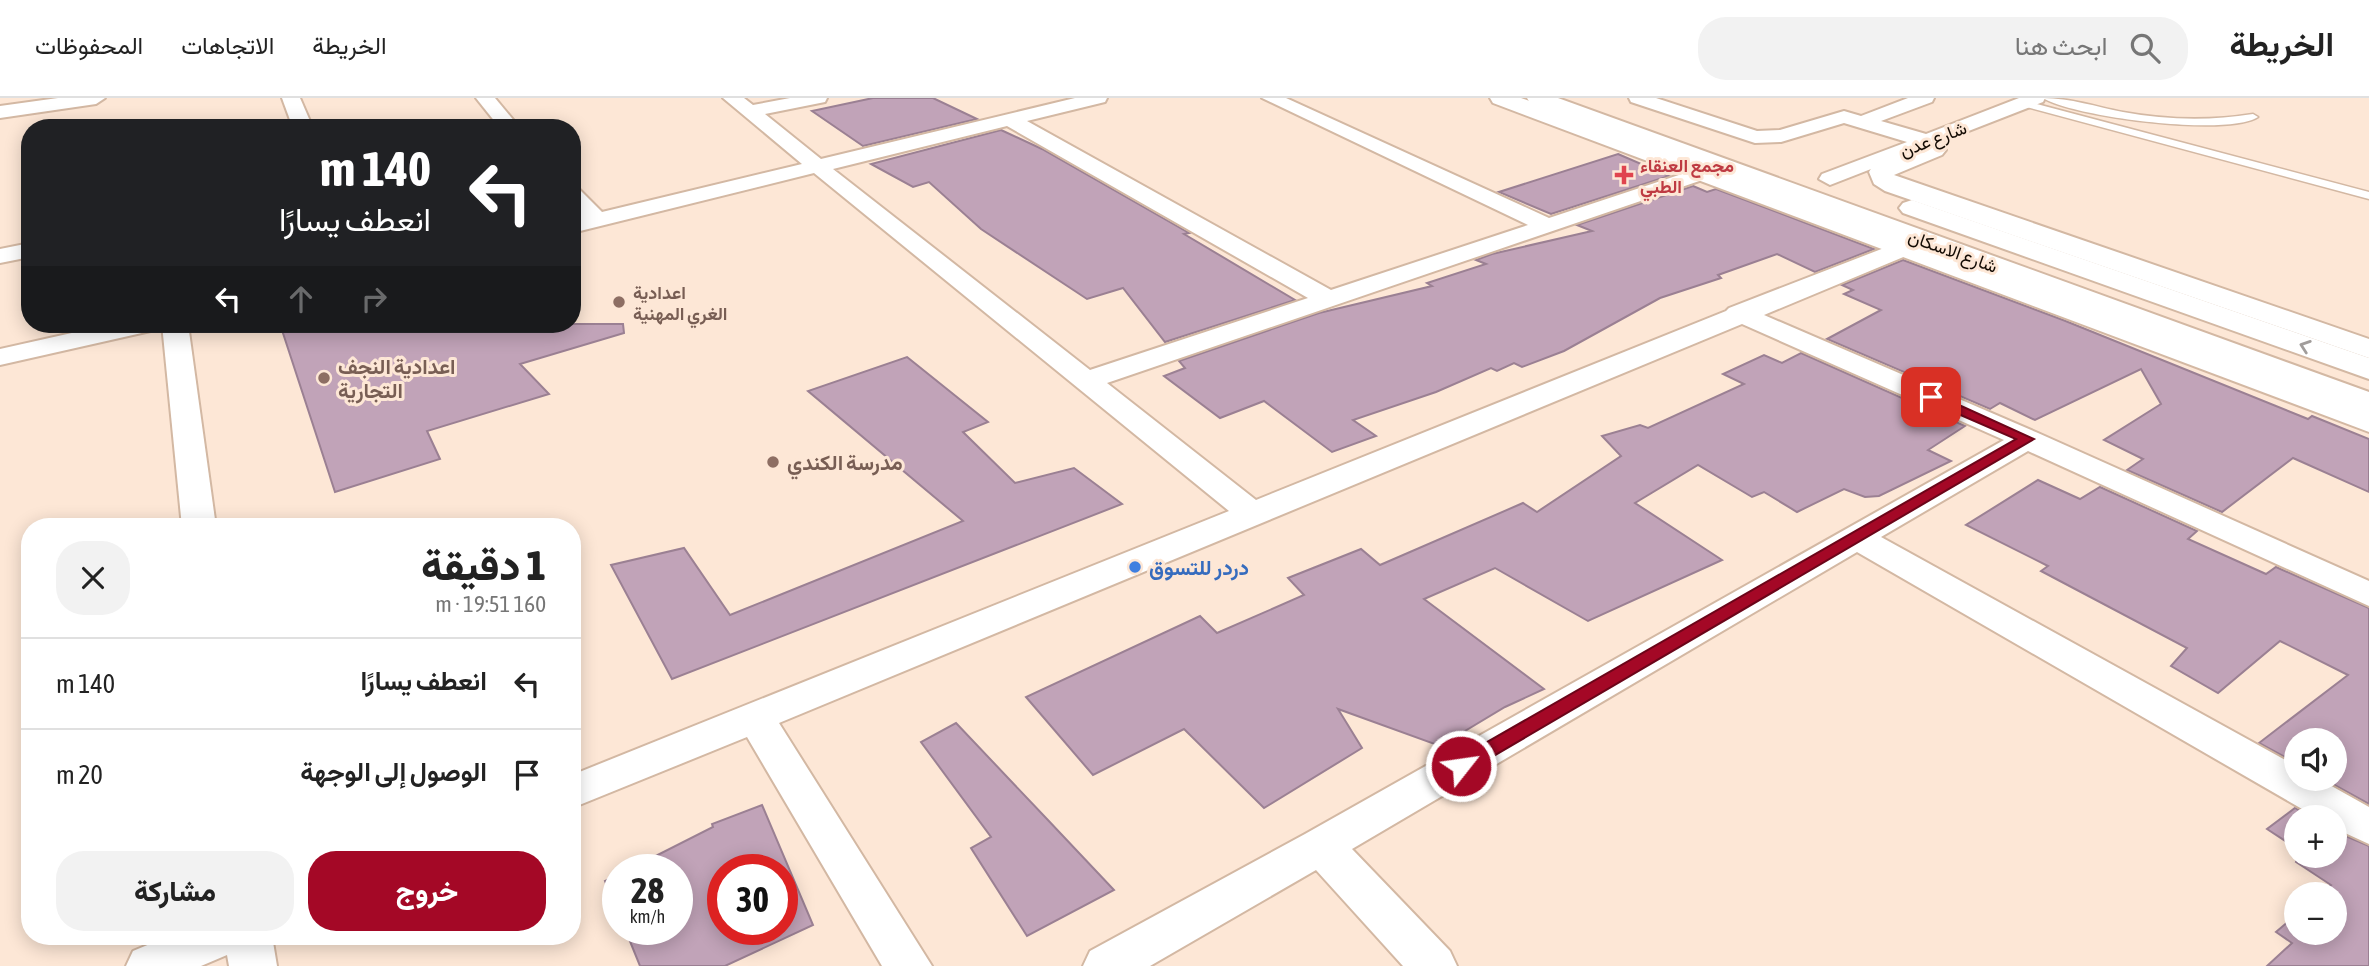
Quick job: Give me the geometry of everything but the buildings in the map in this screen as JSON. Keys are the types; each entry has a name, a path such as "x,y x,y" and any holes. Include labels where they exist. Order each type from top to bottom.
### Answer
{"main road":[{"path":"1501,98 1735,171 1905,248 2080,305 2369,422"},
{"name":"شارع الاسكان","path":"1538,98 2080,305 2369,403"},
{"name":"شارع الاسكان","path":"1598,98 1735,171 1830,179 2369,369"},
{"path":"1927,141 1934,146 1934,150 1885,169 1881,172 1883,179 1894,186 2369,349"}],"street":[{"path":"0,113 96,98"},
{"path":"291,98 299,119"},
{"path":"485,98 502,119"},
{"path":"740,105 818,98"},
{"path":"581,224 1098,98"},
{"path":"1271,98 1546,225"},
{"path":"1638,98 1755,137 1781,136 1837,117 1927,141"},
{"name":"شارع عدن","path":"1086,381 1546,225 1735,171 1925,98"},
{"name":"شارع عدن","path":"1830,179 2029,101"},
{"path":"740,105 1252,513"},
{"path":"1009,119 1328,299"},
{"path":"581,204 597,220"},
{"path":"581,788 1738,313 1905,248"},
{"path":"0,256 21,252"},
{"path":"1738,313 2027,439 2369,595"},
{"path":"0,357 106,333"},
{"path":"176,333 198,518"},
{"path":"1107,966 1321,846 2027,439"},
{"path":"1856,537 2369,827"},
{"path":"755,717 908,966"},
{"path":"1321,846 1433,966"},
{"path":"150,966 200,945"},
{"path":"250,945 253,966"}],"lane":[{"path":"2048,98 2126,117 2223,124 2253,117"},
{"path":"2029,101 2369,195"}],"place":[{"name":"مجمع العنقاء الطبي","path":"1624,175"},
{"name":"اعدادية الغري المهنية","path":"619,302"},
{"name":"اعدادية النجف التجارية","path":"324,378"},
{"name":"مدرسة الكندي","path":"773,462"},
{"name":"دردر للتسوق","path":"1135,567"}],"route":[{"path":"1461,766 2027,439 1931,397"}]}
